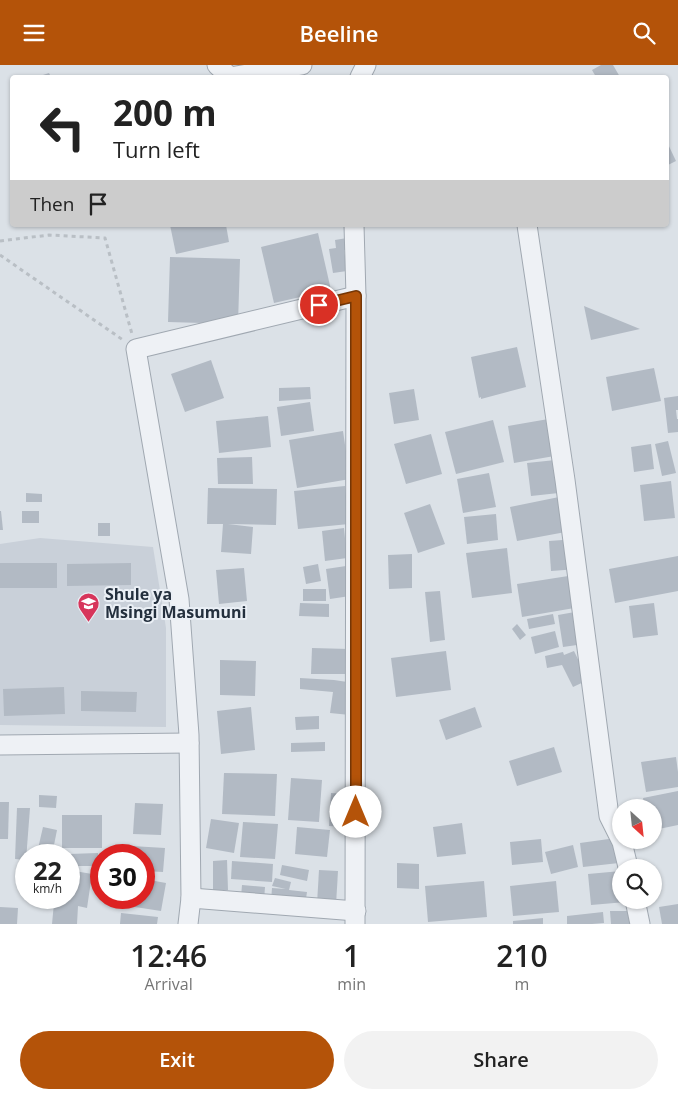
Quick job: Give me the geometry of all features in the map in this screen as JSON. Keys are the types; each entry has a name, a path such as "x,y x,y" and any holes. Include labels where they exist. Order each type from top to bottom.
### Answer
{"street":[{"path":"217,65 228,75"},
{"path":"242,75 302,65"},
{"path":"191,898 355,918 356,296 354,227"},
{"path":"527,227 565,480 608,816 622,842 626,859"},
{"path":"188,924 191,898 189,743 179,599 136,349 356,296"},
{"path":"0,745 189,743"},
{"path":"637,909 640,924"}],"path":[{"path":"0,241 49,235 105,238 136,349"},
{"path":"0,255 136,349"}],"shaded area":[{"path":"40,538 153,547 166,628 166,727 0,725 0,544"}],"building":[{"path":"601,65 613,65 619,75 595,75 592,70"},
{"path":"669,146 676,161 669,164"},
{"path":"170,227 226,227 229,242 176,254"},
{"path":"318,233 331,290 274,303 261,247"},
{"path":"359,236 361,247 344,250 347,271 333,273 329,249 336,248 335,240"},
{"path":"170,257 240,259 238,324 168,322"},
{"path":"584,306 640,329 591,340"},
{"path":"517,347 526,387 479,398 471,357"},
{"path":"211,360 224,398 185,412 171,374"},
{"path":"654,368 661,401 612,411 606,377"},
{"path":"310,387 311,399 279,401 279,388"},
{"path":"414,389 419,420 394,424 389,393"},
{"path":"678,396 678,410 676,410 678,432 668,433 664,398"},
{"path":"310,402 314,431 281,436 277,407"},
{"path":"268,416 271,447 219,453 216,421"},
{"path":"560,417 566,454 514,463 508,426"},
{"path":"493,420 504,462 456,474 445,432"},
{"path":"343,431 350,479 297,488 289,440"},
{"path":"431,434 442,474 406,484 394,444"},
{"path":"668,441 676,473 662,476 655,444"},
{"path":"651,444 654,469 634,472 631,447"},
{"path":"252,457 253,484 218,484 217,458"},
{"path":"565,459 568,492 531,496 527,463"},
{"path":"489,473 496,507 463,513 457,479"},
{"path":"671,481 675,518 644,521 640,485"},
{"path":"345,486 349,524 298,529 294,491"},
{"path":"208,488 277,489 276,525 228,524 253,527 251,554 221,552 223,524 207,524"},
{"path":"26,493 42,494 42,502 26,502"},
{"path":"564,496 571,531 517,541 510,507"},
{"path":"430,504 445,544 418,553 404,513"},
{"path":"1,511 3,530 0,530"},
{"path":"22,511 39,511 39,523 22,523"},
{"path":"496,514 498,540 467,544 464,517"},
{"path":"98,523 110,523 110,536 98,536"},
{"path":"344,528 347,558 325,561 322,531"},
{"path":"576,539 578,569 551,571 549,541"},
{"path":"507,548 512,593 472,598 466,553"},
{"path":"412,554 412,588 389,589 388,555"},
{"path":"678,556 678,591 615,603 609,569"},
{"path":"0,563 57,563 57,588 0,588"},
{"path":"131,563 131,585 67,586 67,564"},
{"path":"318,564 321,581 306,584 303,567"},
{"path":"346,566 350,596 330,599 326,569"},
{"path":"244,568 247,601 219,604 216,570"},
{"path":"581,574 586,606 522,617 517,584"},
{"path":"303,589 326,589 326,601 303,601"},
{"path":"440,591 445,640 430,642 425,592"},
{"path":"300,603 329,604 329,617 299,616"},
{"path":"654,603 658,635 633,638 629,606"},
{"path":"586,610 591,643 563,647 558,615"},
{"path":"553,614 555,624 529,629 527,619"},
{"path":"517,624 526,635 520,640 512,629"},
{"path":"555,631 559,647 535,654 531,637"},
{"path":"312,648 349,649 348,674 311,674"},
{"path":"446,651 451,690 396,697 391,658"},
{"path":"574,651 588,680 573,687 562,665 547,668 545,656 563,652 564,655"},
{"path":"220,660 256,661 255,696 220,695"},
{"path":"300,678 354,683 350,715 330,713 333,692 300,689"},
{"path":"64,687 65,714 4,716 3,689"},
{"path":"81,691 137,692 136,712 81,711"},
{"path":"251,707 255,750 221,754 217,711"},
{"path":"475,707 482,727 446,740 439,720"},
{"path":"319,716 319,729 296,730 295,717"},
{"path":"325,742 325,751 291,752 291,743"},
{"path":"554,747 562,772 517,786 509,761"},
{"path":"676,757 678,787 646,792 641,762"},
{"path":"224,773 277,774 275,816 222,814"},
{"path":"291,778 322,780 319,822 288,820"},
{"path":"678,791 678,825 662,828 662,799 643,798"},
{"path":"331,793 348,794 346,827 329,826"},
{"path":"39,795 57,796 56,808 39,807"},
{"path":"0,802 9,802 8,839 0,839"},
{"path":"135,803 163,804 161,835 133,834"},
{"path":"17,808 30,808 27,844 16,844"},
{"path":"62,815 102,815 102,844 90,844 90,848 80,848 80,844 62,844"},
{"path":"211,819 239,823 234,853 206,848"},
{"path":"243,822 278,824 275,859 240,857"},
{"path":"462,823 466,854 437,857 433,827"},
{"path":"43,827 57,830 54,844 39,844"},
{"path":"297,827 330,830 327,857 295,854"},
{"path":"541,839 543,862 512,865 510,842"},
{"path":"612,839 612,849 617,849 619,859 612,859 612,864 583,867 580,843"},
{"path":"573,845 578,867 551,874 545,852"},
{"path":"155,847 165,848 163,872 155,872"},
{"path":"90,853 90,866 80,866 80,854"},
{"path":"227,860 228,890 213,891 213,861"},
{"path":"232,861 273,864 272,882 231,879"},
{"path":"397,863 419,864 419,889 397,888"},
{"path":"282,865 309,870 307,881 280,875"},
{"path":"319,870 338,871 336,905 317,904"},
{"path":"80,872 90,874 87,908 80,906"},
{"path":"612,872 612,903 591,905 588,874"},
{"path":"275,878 291,882 289,890 307,892 305,905 271,901 272,888 286,889 272,886"},
{"path":"155,881 166,883 161,911 148,909 155,909"},
{"path":"484,881 487,917 428,922 425,886"},
{"path":"556,881 559,912 513,916 510,886"},
{"path":"242,885 265,887 264,900 241,897"},
{"path":"678,904 678,924 662,924 659,909 662,909 662,907"},
{"path":"0,907 18,909 17,924 0,924"},
{"path":"53,909 78,909 77,924 52,924"},
{"path":"610,911 632,911 632,924 611,924"},
{"path":"603,912 604,923 567,924 567,916"},
{"path":"121,913 158,917 157,924 120,924"},
{"path":"543,918 543,924 513,924 513,921"}],"place":[{"name":"Shule ya Msingi Masumuni","path":"89,622"}],"route":[{"path":"319,305 356,296 356,812"}]}
